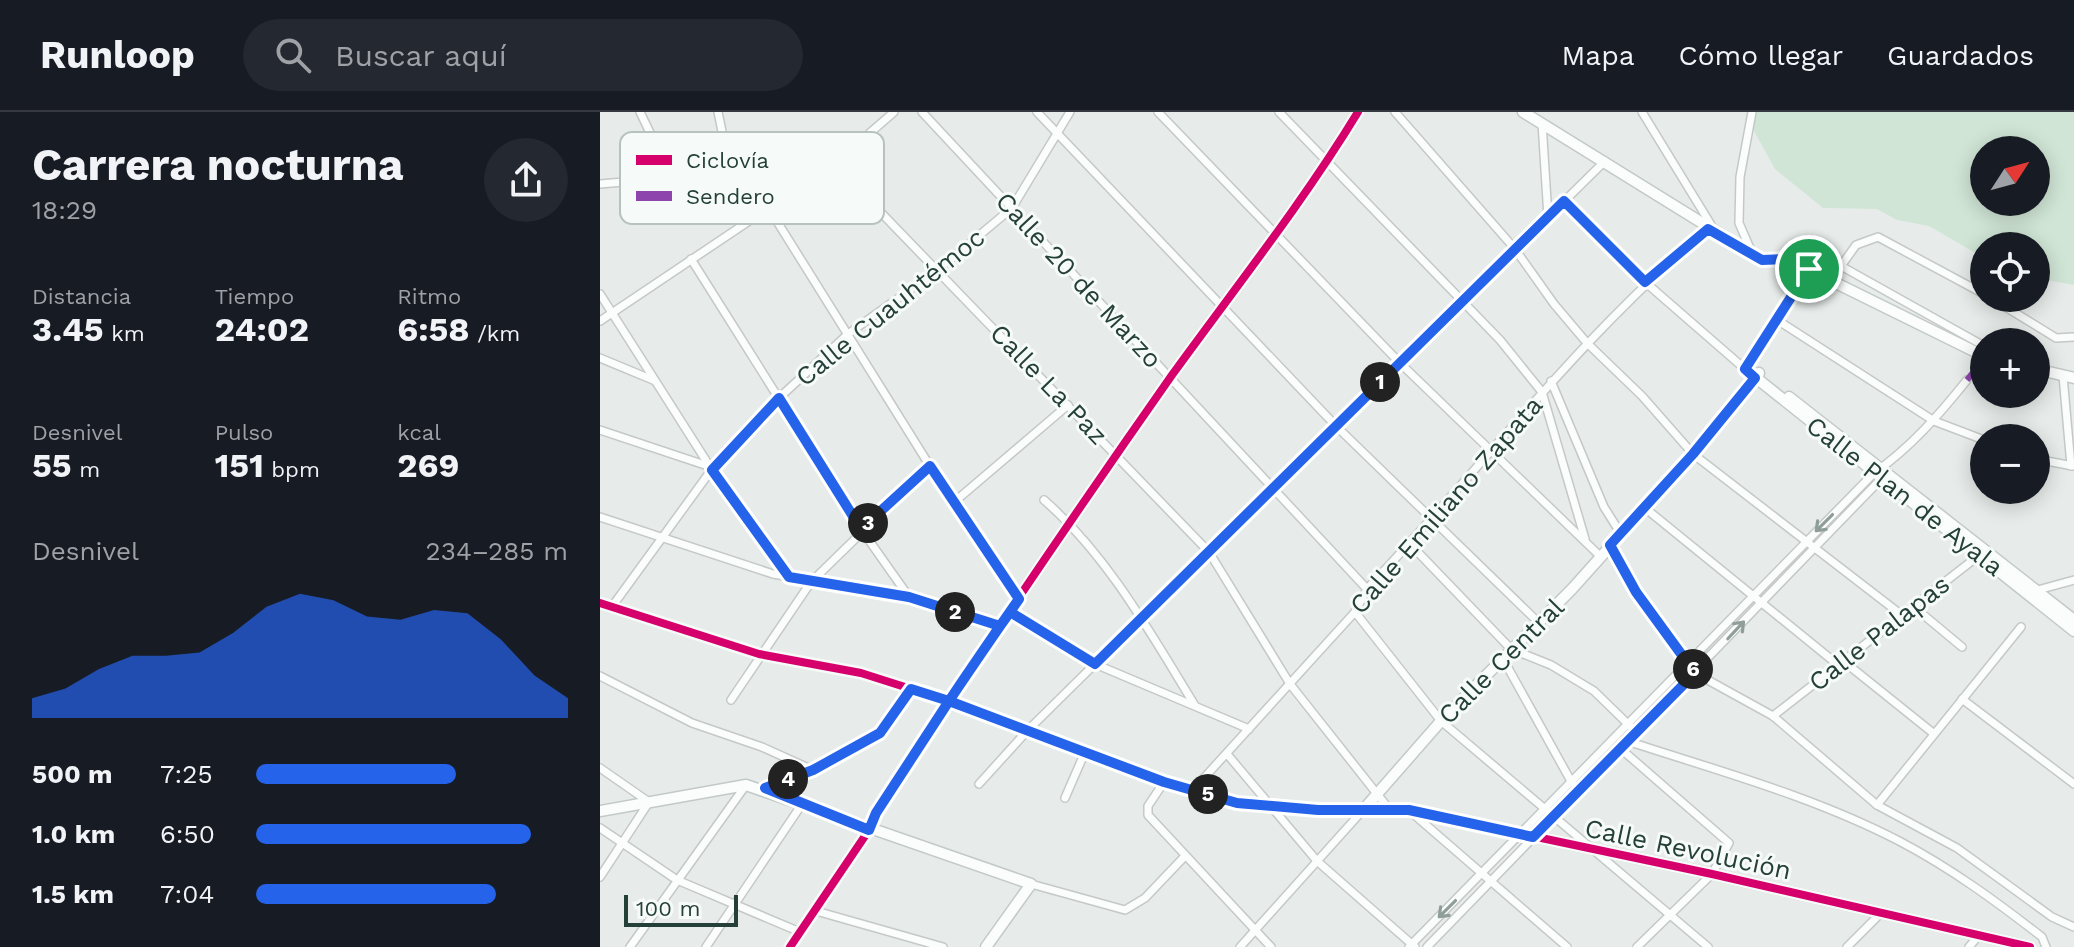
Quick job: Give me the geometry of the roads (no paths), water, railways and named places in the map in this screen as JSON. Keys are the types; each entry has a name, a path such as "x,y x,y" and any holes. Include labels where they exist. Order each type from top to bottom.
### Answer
{"street":[{"path":"640,112 650,132"},
{"path":"719,112 723,132"},
{"path":"871,132 894,112"},
{"name":"Calle 20 de Marzo","path":"922,112 1367,589"},
{"path":"1037,112 1336,426 1537,621"},
{"name":"Calle Cuauhtémoc","path":"611,608 664,538 710,468 779,398 848,334 939,269 1012,208 1070,112"},
{"path":"1158,112 1399,362 1600,556"},
{"path":"1279,112 1463,302 1542,392 1586,541"},
{"path":"790,947 1000,626 1171,378 1328,161 1358,112"},
{"path":"1395,112 1515,249 1554,304 1587,343 1642,396 1693,454 1903,616"},
{"path":"1523,112 1762,260 1787,259 1970,349"},
{"path":"1642,112 1712,231"},
{"path":"1752,112 1740,177 1739,223 1753,255"},
{"path":"1541,122 1548,217"},
{"path":"979,784 1028,730 1605,161"},
{"path":"600,184 620,182"},
{"name":"Calle Plan de Ayala","path":"1564,201 1645,282 1736,360 2033,592 2074,620"},
{"name":"Calle La Paz","path":"884,214 1209,552 1290,684 1390,810"},
{"path":"600,321 743,224"},
{"path":"779,224 953,503 1019,599"},
{"name":"Calle Emiliano Zapata","path":"1193,790 1355,612 1367,589 1494,452 1551,381 1645,282 1712,231"},
{"path":"1970,286 1878,237 1856,245 1841,266 1970,338"},
{"path":"691,259 861,529 909,597"},
{"path":"1747,366 1809,269"},
{"path":"600,294 710,468 789,577"},
{"path":"2014,312 2056,338 2074,337"},
{"path":"1777,320 1934,421 1970,435"},
{"path":"600,358 656,381"},
{"name":"Calle Central","path":"1240,947 1441,721 1572,589 1693,454 1757,375"},
{"path":"2050,462 2072,466 2068,377"},
{"path":"1227,754 1317,861 1412,946 1753,595 1934,421 1967,380"},
{"path":"1551,381 1604,507 1621,534"},
{"path":"953,503 1068,405"},
{"path":"600,430 710,468"},
{"path":"731,700 759,654 811,582 861,529 930,466"},
{"path":"1427,947 1816,549 1882,472"},
{"path":"1044,500 1071,523 1142,618 1195,705"},
{"path":"1645,508 1762,603 1933,733"},
{"path":"600,517 789,577 909,597 1000,626"},
{"path":"1410,544 1511,649 1551,665 1594,691 1637,733"},
{"path":"1610,545 1636,592 1695,673 1773,716 1877,805 1957,848 2052,917 2074,927"},
{"name":"Calle Palapas","path":"1773,716 1982,552"},
{"path":"2033,592 2074,580"},
{"name":"Calle Plan de Ayala","path":"2033,592 2074,631"},
{"name":"Calle Revolución","path":"600,603 759,654 861,673 949,701 1164,782 1193,790 1275,808 1409,810 1712,874 2030,947"},
{"path":"1914,607 1962,647"},
{"path":"1010,612 1095,664 1249,729"},
{"path":"1355,612 1441,721 1556,815 1708,947"},
{"path":"1877,805 2021,627"},
{"path":"1502,657 1572,783"},
{"path":"600,676 692,723 762,747 813,770"},
{"path":"765,788 813,770 880,733 911,689"},
{"path":"1962,699 2074,784"},
{"path":"1615,740 1825,809 1900,841 1983,891 2042,937 2046,947"},
{"path":"1615,740 1622,750 1729,843 1712,874 1637,947"},
{"path":"1065,798 1085,752"},
{"path":"600,768 649,802"},
{"path":"1164,782 1148,806 1148,815 1271,947"},
{"path":"600,811 746,785 765,788 869,830 1031,884 1125,910 1142,900 1185,856"},
{"path":"630,947 746,785"},
{"path":"600,877 649,802"},
{"path":"706,947 802,804"},
{"path":"1409,810 1567,947"},
{"path":"600,828 677,880 800,932"},
{"path":"986,947 1031,884"},
{"path":"816,911 943,947"},
{"path":"1847,947 1882,912"},
{"path":"1969,947 1979,935"}]}
